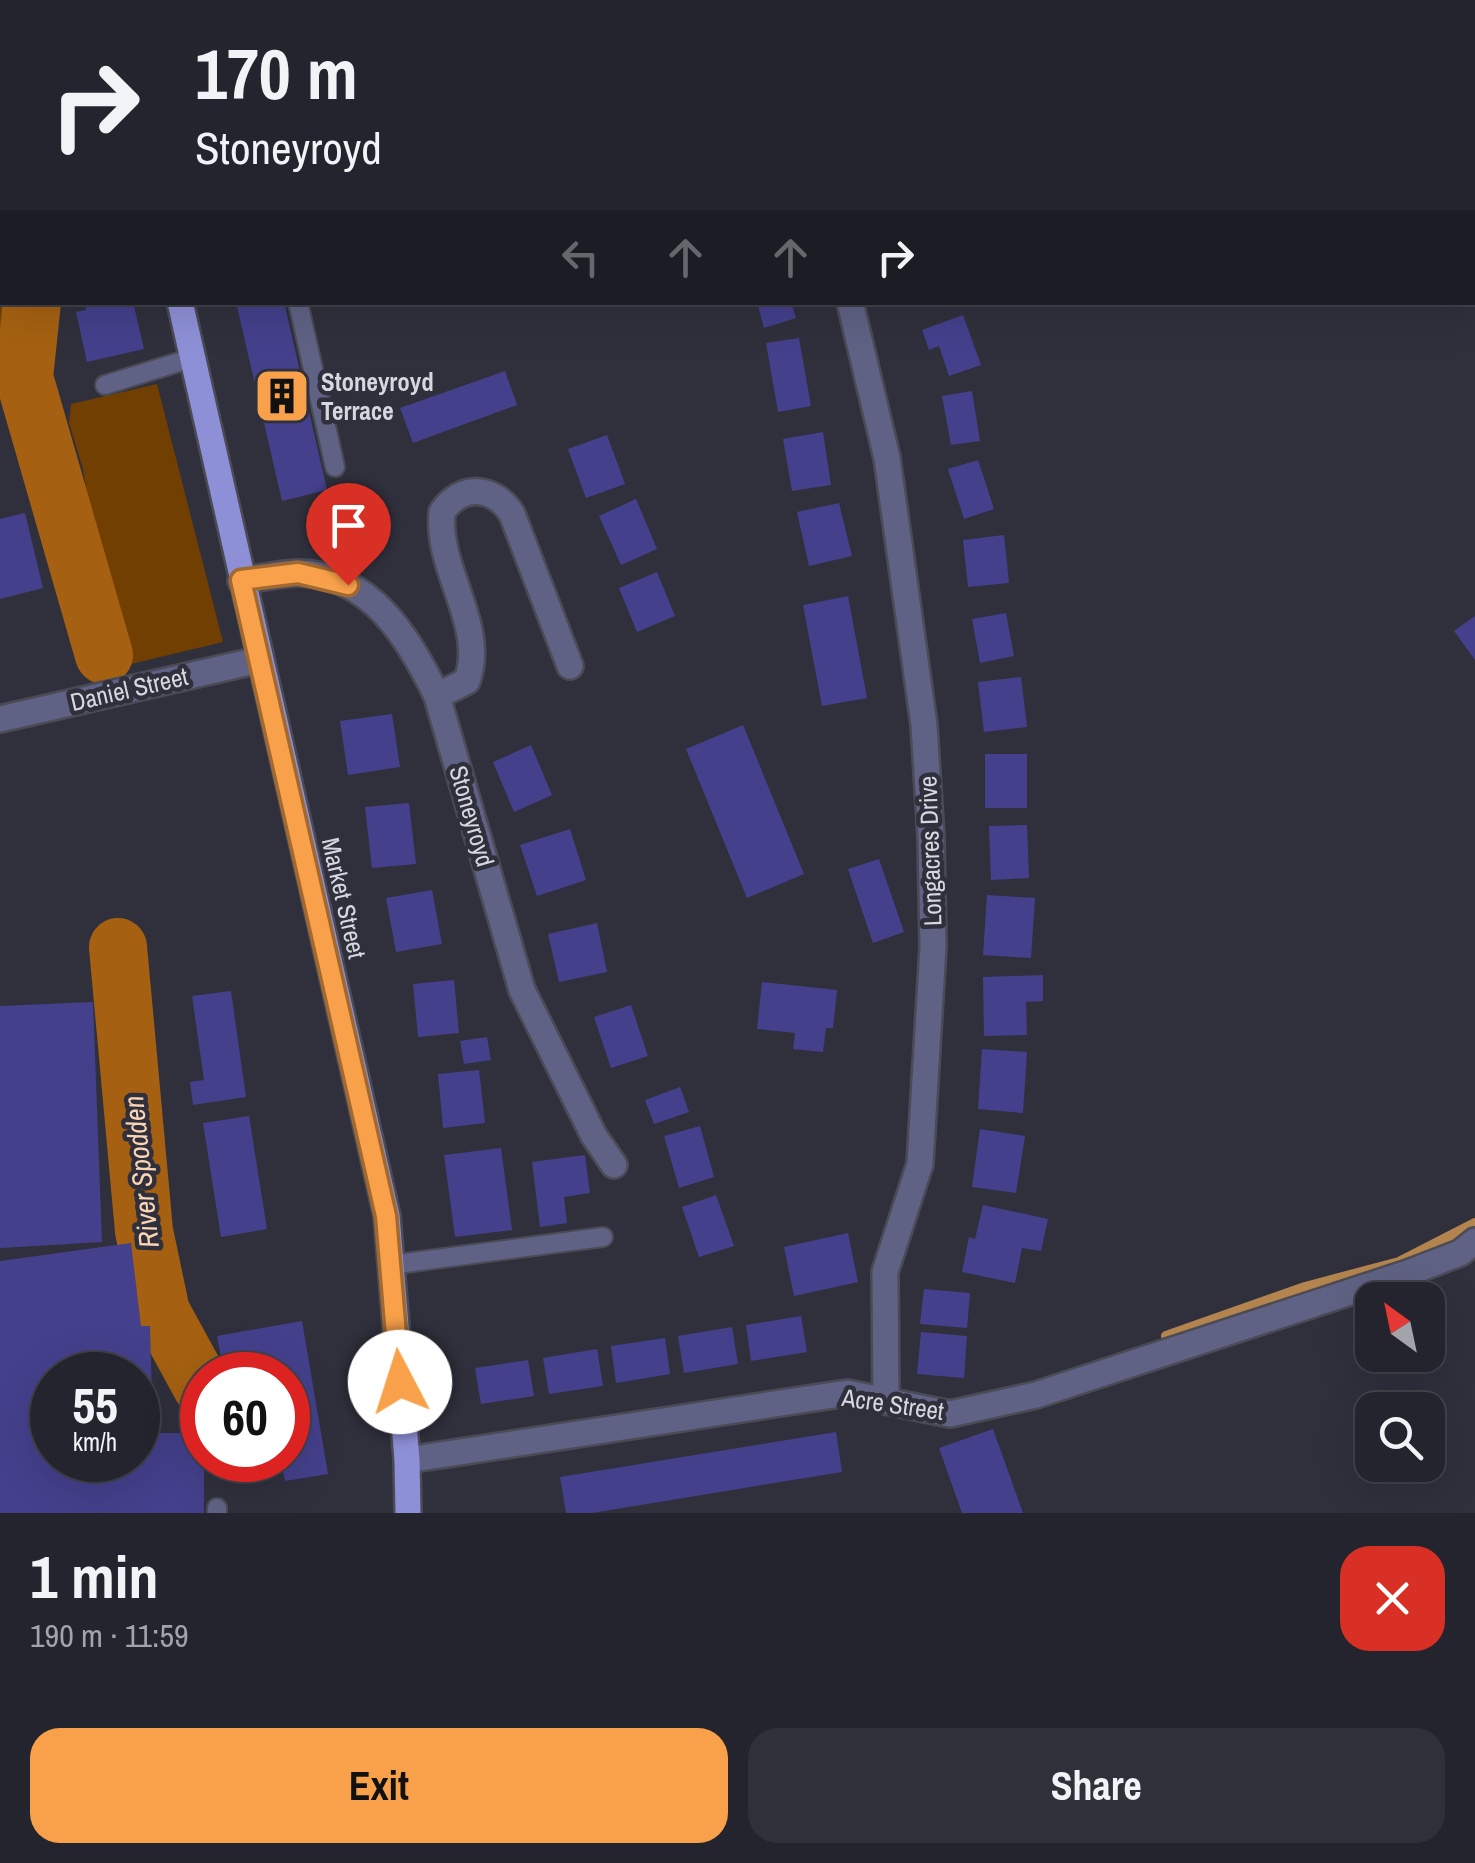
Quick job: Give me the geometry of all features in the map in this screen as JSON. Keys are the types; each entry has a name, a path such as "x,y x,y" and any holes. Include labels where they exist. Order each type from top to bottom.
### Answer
{"main road":[{"name":"Market Street","path":"181,305 386,1216 408,1513"}],"street":[{"name":"Longacres Drive","path":"851,305 886,458 924,725 931,838 933,947 920,1164 885,1272 886,1400"},
{"path":"437,696 467,681 473,664 472,643 442,540 442,512 461,495 477,491 491,492 504,501 512,514 570,666"},
{"name":"Stoneyroyd","path":"241,580 298,573 348,585 372,599 389,616 418,657 437,696 522,990 594,1136 614,1165"},
{"name":"Daniel Street","path":"0,719 259,660"},
{"name":"Acre Street","path":"407,1460 847,1393 950,1414 1036,1395 1408,1273 1460,1253 1475,1242"}],"lane":[{"path":"299,305 334,466"},
{"path":"105,385 192,358"},
{"path":"390,1265 603,1237"}],"shaded area":[{"path":"0,305 14,305 9,333 0,334"},
{"path":"157,384 223,642 114,668 83,469 69,423 71,404"}],"building":[{"path":"85,305 134,305 144,349 87,362 76,312 86,310"},
{"name":"Stoneyroyd Terrace","path":"237,305 285,305 327,490 282,501"},
{"path":"758,305 792,305 796,318 764,328"},
{"path":"963,315 981,365 949,376 939,346 929,350 922,330"},
{"path":"799,338 811,406 778,412 766,343"},
{"path":"505,371 517,405 413,443 400,408"},
{"path":"972,391 980,441 951,445 942,396"},
{"path":"823,432 831,485 792,491 783,439"},
{"path":"607,435 625,484 586,498 568,449"},
{"path":"978,460 994,509 964,519 948,469"},
{"path":"636,499 657,549 621,565 599,516"},
{"path":"839,503 852,556 809,566 797,512"},
{"path":"25,513 43,588 0,599 0,519"},
{"path":"1004,535 1009,583 968,587 963,540"},
{"path":"657,572 675,616 637,632 619,588"},
{"path":"848,596 867,698 822,706 803,605"},
{"path":"1006,613 1014,656 980,663 972,619"},
{"path":"1475,616 1475,660 1454,631"},
{"path":"1021,677 1027,727 984,732 978,682"},
{"path":"392,714 400,767 348,775 340,721"},
{"path":"743,725 804,874 747,898 686,749"},
{"path":"531,745 552,795 514,812 493,762"},
{"path":"985,754 1027,754 1027,808 985,808"},
{"path":"409,803 416,864 372,868 365,807"},
{"path":"1027,825 1029,878 991,880 989,826"},
{"path":"570,829 586,880 537,896 520,845"},
{"path":"879,859 904,932 873,943 848,869"},
{"path":"432,890 442,944 396,952 386,898"},
{"path":"987,895 1035,898 1031,958 983,955"},
{"path":"597,923 607,972 559,982 548,934"},
{"path":"1043,975 1043,1001 1026,1002 1027,1035 984,1036 983,977"},
{"path":"454,980 459,1033 418,1037 413,984"},
{"path":"762,982 837,990 833,1028 826,1028 823,1052 793,1049 795,1033 757,1029"},
{"path":"231,991 246,1097 193,1105 190,1082 204,1080 192,996"},
{"path":"93,1002 102,1242 0,1248 0,1006"},
{"path":"631,1005 648,1056 611,1068 594,1017"},
{"path":"487,1037 491,1060 464,1064 460,1041"},
{"path":"982,1049 1027,1052 1023,1113 978,1109"},
{"path":"479,1070 485,1123 443,1128 438,1074"},
{"path":"680,1087 689,1112 654,1124 645,1100"},
{"path":"249,1116 267,1229 221,1237 203,1123"},
{"path":"700,1126 714,1177 679,1188 664,1136"},
{"path":"980,1129 1025,1136 1016,1193 972,1187"},
{"path":"501,1148 512,1230 455,1237 444,1155"},
{"path":"585,1155 590,1193 564,1197 567,1223 540,1227 532,1162"},
{"path":"716,1195 734,1246 699,1257 682,1207"},
{"path":"983,1205 1048,1219 1041,1251 1022,1248 1015,1283 962,1272 969,1237 975,1239"},
{"path":"848,1233 858,1282 794,1296 784,1247"},
{"path":"131,1243 141,1326 150,1326 151,1352 30,1352 30,1482 160,1482 160,1433 180,1433 180,1482 204,1482 204,1513 0,1513 0,1261"},
{"path":"924,1289 970,1293 967,1328 920,1324"},
{"path":"801,1316 807,1352 751,1361 746,1325"},
{"path":"302,1321 307,1352 220,1352 217,1336"},
{"path":"732,1327 738,1364 684,1373 678,1336"},
{"path":"921,1332 967,1336 964,1378 917,1374"},
{"path":"665,1338 670,1374 616,1383 611,1346"},
{"path":"597,1349 603,1386 549,1394 543,1358"},
{"path":"528,1360 534,1396 481,1404 475,1368"},
{"path":"310,1368 328,1474 310,1477"},
{"path":"993,1429 1023,1513 962,1513 939,1448"},
{"path":"836,1432 842,1472 592,1513 566,1513 560,1477"}],"waterway":[{"name":"River Spodden","path":"32,305 24,377 104,655"},
{"name":"River Spodden","path":"118,947 144,1231 161,1312 183,1352"},
{"path":"1166,1336 1305,1287 1399,1262 1475,1223"}],"place":[{"name":"Stoneyroyd Terrace","path":"282,396"}],"route":[{"path":"348,585 298,573 241,580 386,1216 400,1382"}]}
